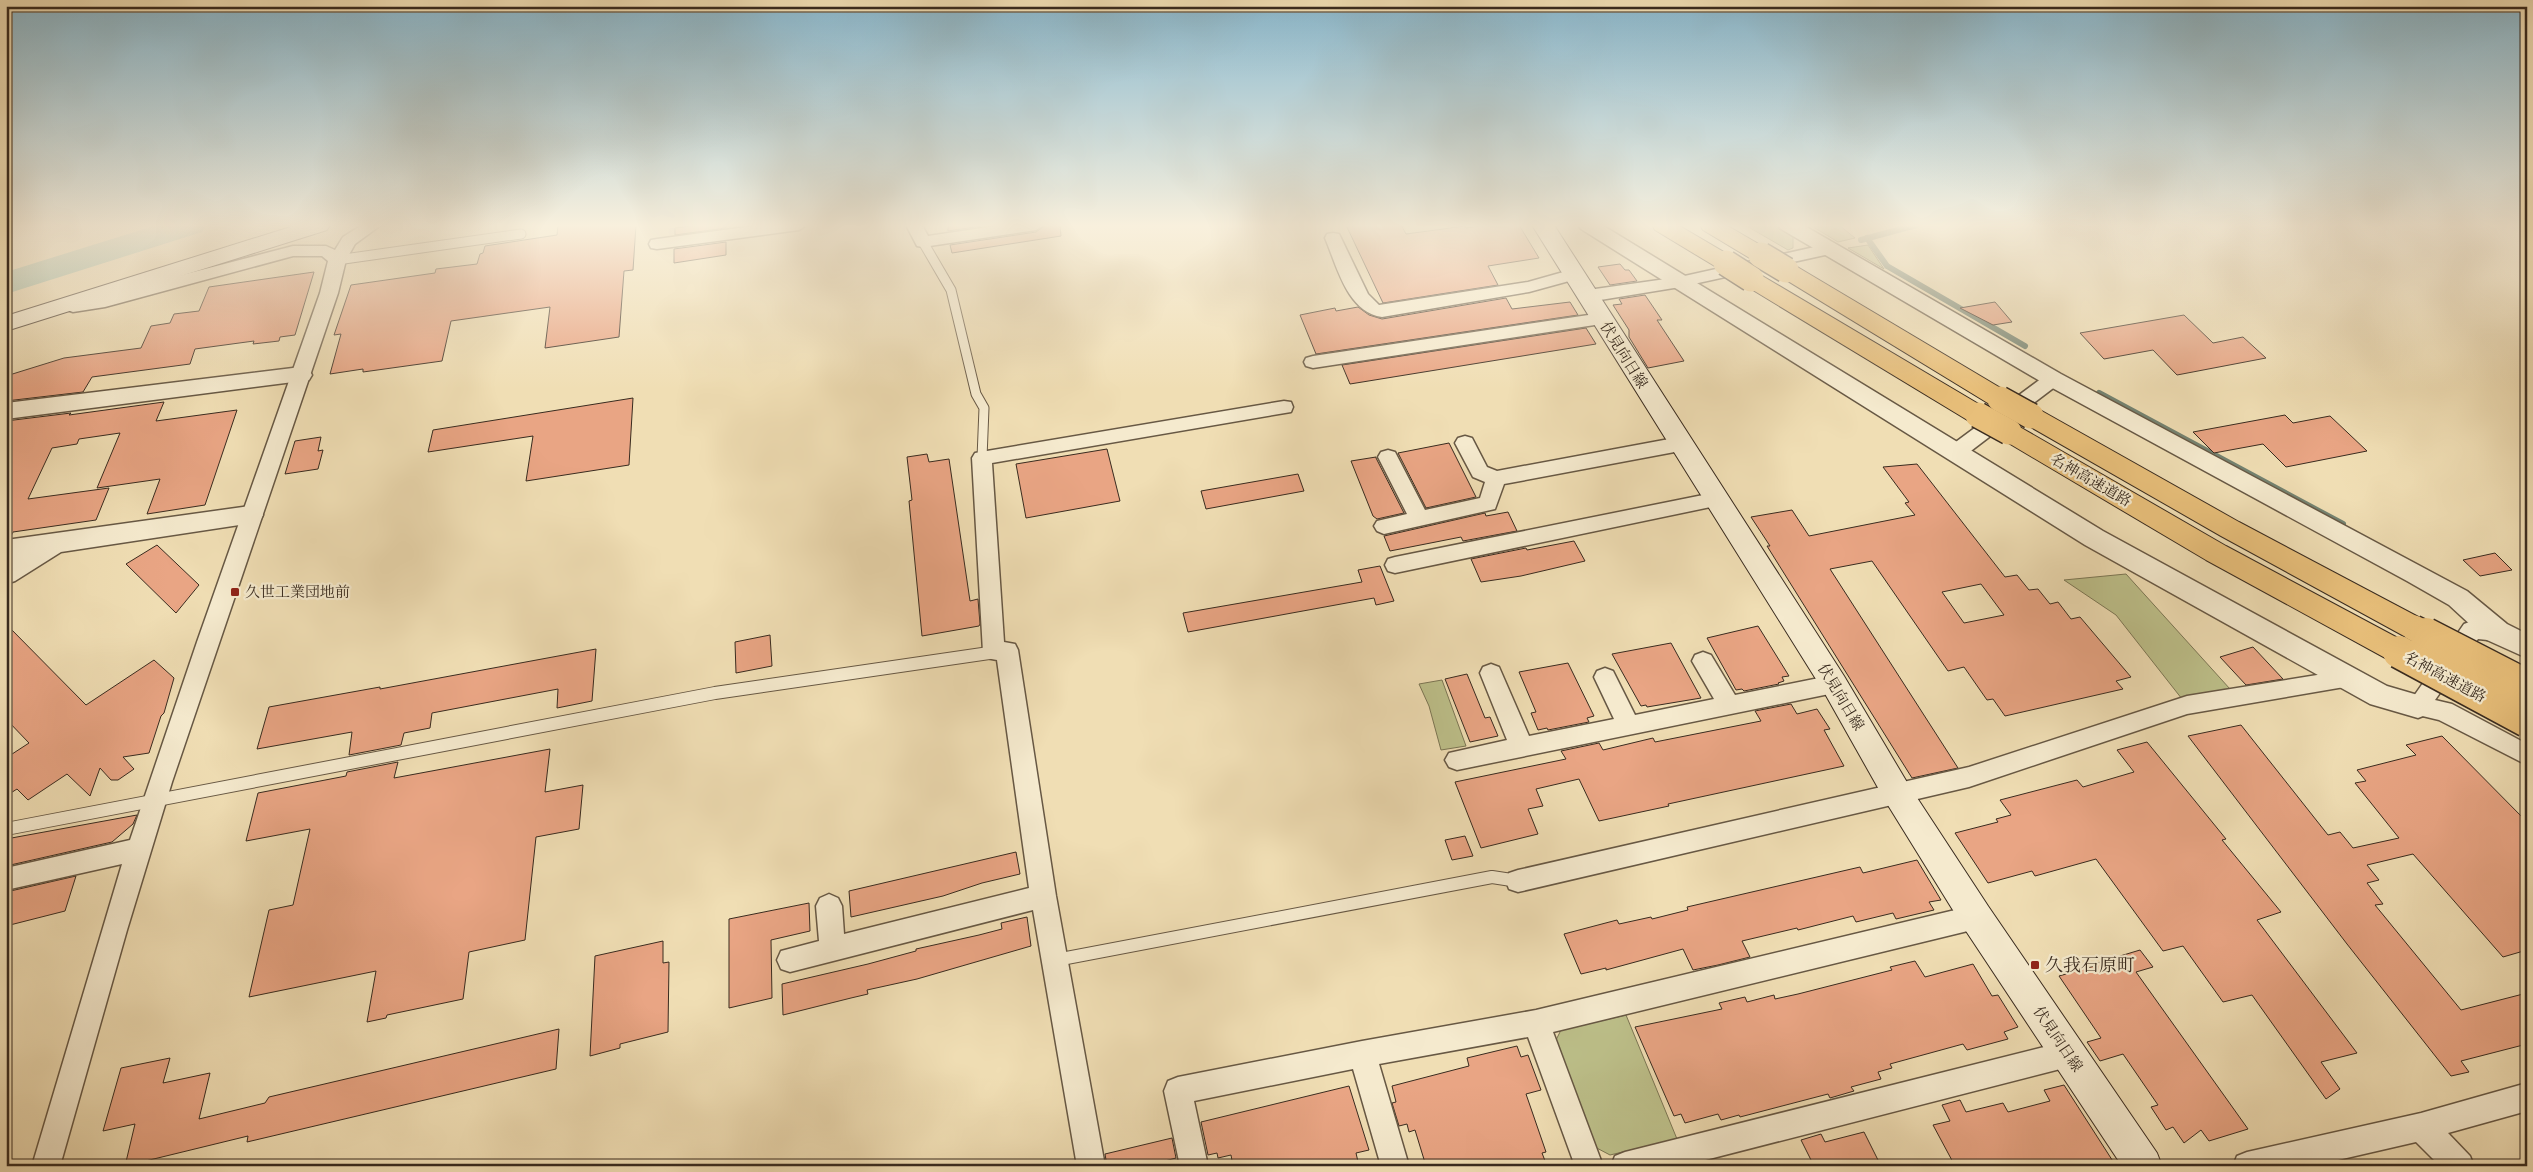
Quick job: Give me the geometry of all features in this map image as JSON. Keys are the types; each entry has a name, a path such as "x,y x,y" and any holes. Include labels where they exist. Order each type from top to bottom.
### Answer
{"highway":[{"name":"名神高速道路","path":"1752,280 1978,415 2216,553 2527,721"},
{"name":"名神高速道路","path":"1802,280 2000,398 2230,530 2527,686"}],"main road":[{"path":"6,324 145,280"},
{"name":"伏見向日線","path":"1578,280 1680,444 1718,499 1834,684 1897,793 1976,917 2144,1166"}],"street":[{"path":"55,308 105,301 185,280"},
{"path":"46,1166 100,973 138,849 250,515 301,375 332,280"},
{"path":"1352,280 1360,297 1374,310 1529,287 1680,282 1690,280"},
{"path":"1676,280 2094,538 2380,696 2444,711 2527,755"},
{"path":"1881,280 2053,379 2416,574 2458,598 2496,632 2527,647"},
{"path":"1313,362 1602,319"},
{"path":"1360,355 1369,374"},
{"path":"6,411 301,375"},
{"path":"1956,452 2053,379"},
{"path":"1091,1166 1000,651 982,458 1284,407"},
{"path":"1465,444 1480,472 1496,478 1680,444"},
{"path":"1388,457 1419,518"},
{"path":"1384,526 1488,504 1496,478"},
{"path":"1395,565 1718,499"},
{"path":"6,550 250,515"},
{"path":"6,574 60,543"},
{"path":"2418,706 2472,630 2496,632"},
{"path":"2444,711 2496,632"},
{"path":"1703,661 1729,705"},
{"path":"1491,673 1522,747"},
{"path":"1605,678 1629,726"},
{"path":"1518,881 1969,776 2187,705 2348,679"},
{"path":"1457,760 1834,684"},
{"path":"6,879 138,849"},
{"path":"790,960 1043,896"},
{"path":"829,906 833,950"},
{"path":"1194,1166 1178,1092 1362,1054 1536,1023 1976,917"},
{"path":"1536,1023 1589,1166"},
{"path":"1362,1054 1395,1166"},
{"path":"1625,1166 2068,1054"},
{"path":"2247,1166 2420,1127 2527,1097"},
{"path":"2420,1127 2460,1166"}],"lane":[{"path":"945,280 951,290 976,394 984,408 982,458"},
{"path":"6,829 715,693 1000,651"},
{"path":"1055,960 1492,877 1518,881"}],"green space":[{"path":"2126,574 2230,689 2182,699 2116,615 2064,580"},
{"path":"1442,680 1466,746 1441,750 1429,706 1419,684"},
{"path":"1626,1015 1677,1139 1610,1155 1593,1146 1554,1044 1561,1030"}],"building":[{"path":"260,280 312,280 295,335 280,337 279,341 253,344 254,341 195,349 190,364 92,377 83,392 6,401 6,376 64,358 141,348 151,326 170,323 174,314 199,311 209,287"},
{"path":"388,280 623,280 619,337 545,348 550,307 451,321 442,361 363,372 363,369 330,374 341,334 334,335 351,285"},
{"path":"1372,280 1495,280 1498,285 1383,303"},
{"path":"1606,280 1637,281 1610,285"},
{"path":"1645,295 1662,320 1657,320 1684,361 1648,368 1629,337 1629,330 1613,305 1622,304 1619,299"},
{"path":"1506,298 1512,309 1570,302 1578,315 1316,354 1300,315 1335,308 1336,311 1358,307 1369,315 1382,319"},
{"path":"1995,302 2012,322 1993,325 1960,308"},
{"path":"2184,315 2213,343 2243,337 2266,358 2177,375 2153,350 2104,359 2080,333"},
{"path":"1586,328 1596,344 1350,384 1342,365"},
{"path":"633,398 629,465 526,481 533,436 428,452 433,430"},
{"path":"164,402 156,421 237,410 205,505 147,514 160,479 97,488 120,433 79,439 77,444 52,448 28,499 109,488 96,520 13,532 10,538 6,538 6,421 71,413 69,415"},
{"path":"2285,415 2293,423 2330,416 2367,451 2286,467 2263,444 2214,453 2193,432"},
{"path":"321,437 318,451 323,450 318,469 285,474 295,441"},
{"path":"1449,443 1476,497 1426,508 1398,453"},
{"path":"1107,449 1120,501 1026,518 1016,464"},
{"path":"927,454 929,462 949,459 970,601 978,599 980,624 979,626 922,636 909,501 912,500 907,457"},
{"path":"1376,457 1404,513 1377,519 1373,516 1351,461"},
{"path":"1917,464 2005,577 2017,575 2029,590 2038,589 2050,604 2058,602 2071,619 2080,617 2131,677 2116,681 2123,689 2005,716 1993,699 1987,700 1964,667 1948,671 1872,561 1830,569 1958,768 1912,778 1767,546 1770,546 1751,517 1792,510 1809,536 1915,515 1905,503 1909,502 1883,467","holes":["1981,584 2004,615 1964,623 1942,592"]},
{"path":"1298,474 1304,491 1206,509 1201,491"},
{"path":"1508,512 1517,531 1463,541 1461,537 1390,551 1384,536 1485,513 1486,516"},
{"path":"1574,541 1585,561 1521,576 1481,582 1471,559 1526,548 1527,550"},
{"path":"157,545 199,585 176,613 126,564"},
{"path":"2495,553 2512,570 2480,576 2463,560"},
{"path":"1380,566 1394,601 1376,605 1374,598 1188,632 1183,613 1362,582 1358,570"},
{"path":"6,624 86,705 154,660 174,678 164,713 161,716 149,753 123,757 134,769 118,780 111,780 100,768 90,796 67,774 28,800 17,789 6,796 6,758 29,743 6,719"},
{"path":"1758,626 1789,676 1782,677 1784,681 1779,684 1744,691 1742,689 1736,690 1707,638"},
{"path":"770,635 772,666 736,673 735,642"},
{"path":"1671,643 1701,698 1647,707 1646,705 1641,706 1612,654"},
{"path":"2253,647 2283,679 2246,685 2220,657"},
{"path":"596,649 592,701 557,708 558,689 432,713 430,728 404,733 401,745 349,755 352,732 257,749 269,707 380,687 380,689"},
{"path":"1568,663 1594,716 1587,718 1589,722 1548,730 1547,728 1538,730 1531,713 1536,712 1519,672"},
{"path":"1467,674 1485,718 1490,717 1498,736 1470,742 1445,679"},
{"path":"1791,704 1797,714 1817,709 1830,729 1824,730 1844,766 1599,821 1579,779 1536,789 1543,806 1528,809 1538,834 1481,848 1455,782 1566,759 1561,751 1599,743 1603,750 1653,738 1655,742 1761,721 1755,711"},
{"path":"2241,725 2328,835 2340,832 2353,848 2399,838 2355,783 2366,781 2357,770 2416,755 2406,745 2442,736 2527,822 2527,950 2503,957 2413,854 2367,865 2379,880 2367,883 2383,904 2375,905 2461,1010 2527,993 2527,1044 2461,1061 2469,1072 2451,1076 2188,736"},
{"path":"2147,742 2226,839 2222,840 2281,912 2257,920 2357,1053 2321,1062 2340,1089 2326,1099 2252,995 2223,1002 2183,946 2163,951 2096,859 2035,876 2032,871 1988,883 1955,833 1998,822 1996,819 2011,815 2000,800 2077,780 2083,787 2134,772 2117,750"},
{"path":"550,749 545,792 583,785 579,829 536,837 525,940 469,952 463,999 387,1015 386,1018 367,1022 376,971 249,997 269,910 293,905 310,829 246,841 258,793 346,776 347,772 398,762 394,778"},
{"path":"137,815 133,824 112,842 6,866 6,839"},
{"path":"1465,836 1473,856 1452,860 1445,840"},
{"path":"1016,852 1020,874 982,883 943,896 851,917 849,891"},
{"path":"1917,860 1941,900 1929,902 1934,910 1896,919 1893,913 1856,922 1853,916 1798,930 1797,928 1742,941 1750,957 1718,965 1693,970 1683,949 1606,970 1606,968 1581,974 1564,934 1617,920 1619,924 1651,917 1652,919 1688,910 1687,907 1860,867 1863,873"},
{"path":"76,876 65,911 6,926 6,892"},
{"path":"809,903 810,931 771,940 772,998 729,1008 729,919"},
{"path":"1027,917 1031,946 917,979 867,990 868,994 783,1015 782,984 1002,929 1001,923"},
{"path":"663,941 663,963 669,962 668,1032 620,1044 620,1048 590,1056 595,956"},
{"path":"2140,950 2153,967 2136,972 2248,1129 2209,1141 2201,1130 2184,1143 2173,1127 2166,1130 2151,1107 2158,1105 2123,1054 2100,1061 2087,1042 2101,1038 2059,976"},
{"path":"1915,961 1925,977 1973,964 1992,996 1998,995 2018,1027 2004,1032 2008,1039 1967,1050 1963,1044 1890,1064 1892,1068 1878,1072 1881,1079 1851,1087 1854,1091 1830,1098 1828,1094 1740,1117 1739,1115 1721,1120 1718,1114 1685,1123 1681,1114 1674,1116 1635,1027 1722,1009 1719,1003 1745,997 1747,1002 1774,995 1775,999 1798,994 1892,970 1890,967"},
{"path":"559,1029 556,1069 247,1142 248,1136 125,1166 135,1124 103,1131 121,1068 170,1058 163,1083 210,1073 199,1119 265,1103 269,1097"},
{"path":"1517,1046 1521,1057 1528,1055 1541,1090 1526,1094 1546,1152 1542,1153 1547,1166 1426,1166 1415,1130 1409,1132 1407,1124 1399,1126 1392,1103 1396,1102 1392,1086 1469,1066 1467,1058"},
{"path":"2064,1085 2116,1166 1955,1166 1933,1125 1950,1121 1942,1105 1960,1100 1966,1112 2003,1103 2008,1112 2050,1101 2044,1090"},
{"path":"1349,1086 1369,1150 1356,1153 1359,1166 1233,1166 1231,1155 1218,1158 1217,1153 1208,1155 1201,1122"},
{"path":"1864,1132 1881,1166 1814,1166 1801,1140 1821,1134 1825,1142"},
{"path":"1172,1138 1176,1158 1161,1162 1161,1166 1107,1166 1105,1154"}],"waterway":[{"path":"6,283 17,280"},
{"path":"1911,280 2025,346"},
{"path":"2099,393 2343,524"}],"place":[{"name":"久世工業団地前","path":"235,592"},
{"name":"久我石原町","path":"2035,965"}]}
